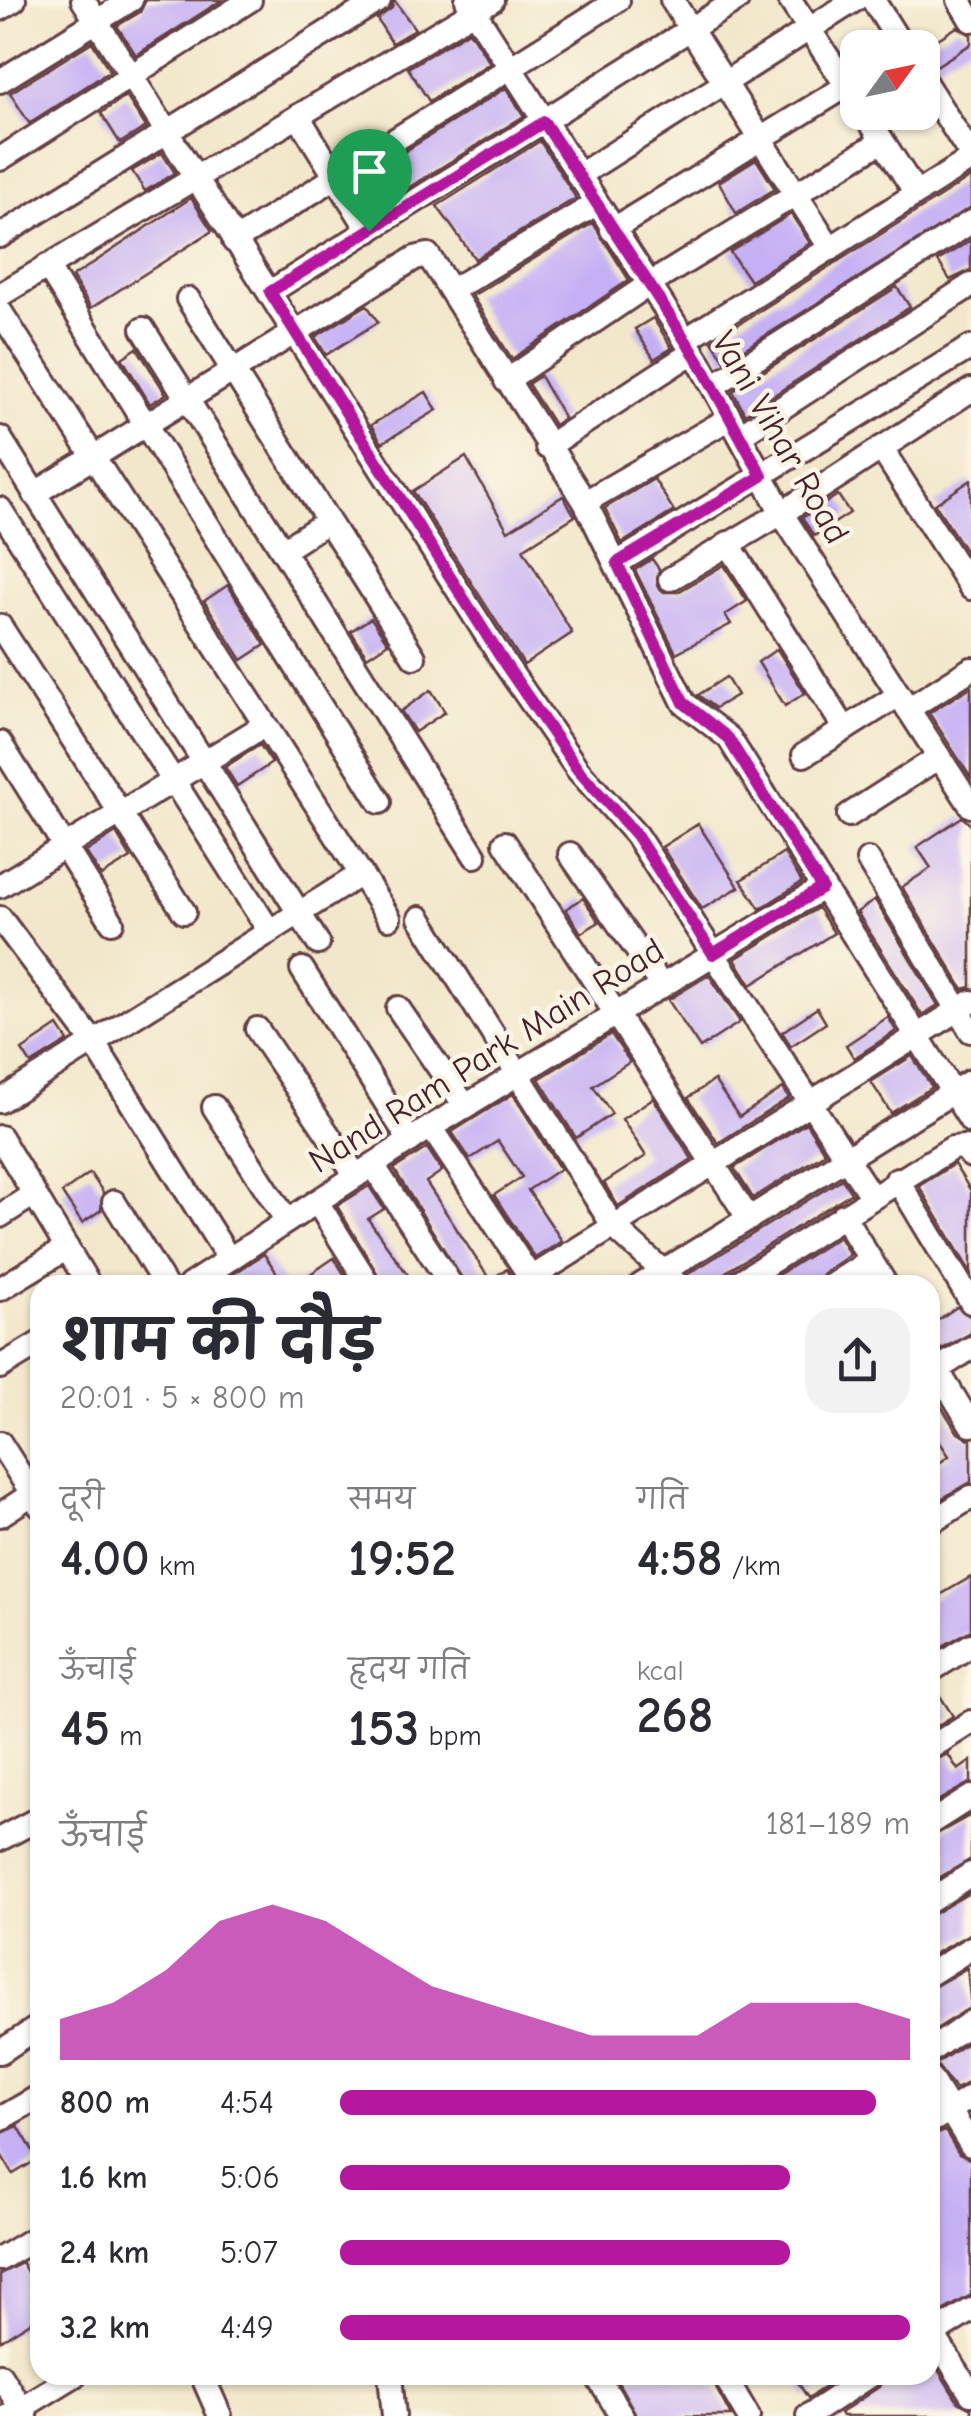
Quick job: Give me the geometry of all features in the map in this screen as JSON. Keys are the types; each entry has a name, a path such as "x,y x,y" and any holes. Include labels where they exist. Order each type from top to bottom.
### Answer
{"street":[{"path":"0,9 14,0"},
{"path":"83,0 505,664 578,770 636,835 871,1196"},
{"path":"0,81 132,0"},
{"path":"0,159 250,0"},
{"path":"0,236 378,0"},
{"path":"234,241 618,0"},
{"path":"672,0 831,249"},
{"path":"270,292 738,0"},
{"path":"790,0 840,71"},
{"path":"578,176 855,0"},
{"path":"873,0 892,30"},
{"path":"959,0 971,20"},
{"path":"0,295 478,4"},
{"name":"Vani Vihar Road","path":"478,4 510,67 713,386 782,513 971,806"},
{"path":"612,230 761,138 840,97"},
{"path":"547,447 689,346 971,157 940,107"},
{"path":"298,116 369,231"},
{"path":"876,130 916,193"},
{"path":"506,381 648,285 882,140"},
{"path":"452,290 596,204"},
{"path":"713,386 971,222"},
{"path":"34,494 147,428 422,255 432,260 585,502 684,703 728,738 916,1035 962,1087 971,1121"},
{"path":"47,266 380,802"},
{"path":"585,502 735,427 971,285"},
{"path":"188,299 414,657"},
{"path":"0,311 389,918"},
{"path":"142,329 475,856"},
{"path":"617,563 971,346"},
{"path":"670,579 782,513 971,390"},
{"path":"0,438 318,943"},
{"path":"882,448 968,578"},
{"path":"0,509 270,932"},
{"path":"284,550 328,521"},
{"path":"728,543 845,729"},
{"path":"0,626 184,912"},
{"path":"804,755 845,729 971,670"},
{"path":"0,886 265,724"},
{"path":"0,743 112,922"},
{"path":"849,815 939,758"},
{"path":"504,843 748,1220"},
{"path":"570,854 662,986"},
{"path":"868,860 964,1006 971,1031"},
{"path":"0,1101 270,932 297,910 361,874"},
{"name":"Nand Ram Park Main Road","path":"222,1271 287,1221 410,1140 822,888"},
{"path":"0,918 94,1042 222,1271"},
{"path":"420,918 614,1226 669,1275"},
{"path":"302,969 410,1140"},
{"path":"535,1275 964,1006"},
{"path":"398,1008 466,1106"},
{"path":"257,1029 444,1275"},
{"path":"676,1275 748,1220 962,1087"},
{"path":"214,1107 287,1221"},
{"path":"431,1127 521,1275"},
{"path":"0,1138 6,1163 34,1194 84,1275"},
{"path":"750,1275 952,1148 964,1147 971,1156"},
{"path":"897,1179 971,1302"},
{"path":"0,1216 34,1194"},
{"path":"114,1202 160,1275"},
{"path":"317,1202 363,1275"},
{"path":"843,1215 880,1275"},
{"path":"0,1289 67,1248"},
{"path":"848,1275 871,1260"},
{"path":"940,1363 971,1348"},
{"path":"0,1366 30,1349"},
{"path":"940,1379 971,1425"},
{"path":"0,1442 30,1490"},
{"path":"940,1517 971,1497"},
{"path":"0,1514 30,1502"},
{"path":"940,1665 971,1645"},
{"path":"940,1742 971,1722"},
{"path":"940,1817 971,1797"},
{"path":"0,1838 30,1823"},
{"path":"940,1894 971,1874"},
{"path":"940,1968 971,1948"},
{"path":"940,2044 971,2022"},
{"path":"0,2052 30,2032"},
{"path":"971,2097 940,2116 971,2144"},
{"path":"0,2119 30,2102"},
{"path":"4,2248 30,2239"},
{"path":"940,2330 971,2310"},
{"path":"940,2347 971,2394"},
{"path":"0,2375 18,2413 60,2385"},
{"path":"206,2385 220,2416"},
{"path":"391,2385 394,2416"},
{"path":"602,2385 622,2416"},
{"path":"730,2385 748,2416"},
{"path":"819,2413 837,2385"}],"building":[{"path":"146,0 222,0 136,55 117,26 140,12"},
{"path":"394,0 415,29 392,43 377,19 392,8"},
{"path":"957,27 971,35 971,44 940,64 940,38"},
{"path":"469,31 490,63 429,101 408,68"},
{"path":"92,42 110,71 29,123 10,93"},
{"path":"506,88 524,116 387,201 369,174"},
{"path":"126,96 146,127 120,143 101,113"},
{"path":"540,141 576,198 475,259 437,206"},
{"path":"162,153 175,173 145,191 132,171"},
{"path":"756,159 775,189 736,213 719,182"},
{"path":"971,177 971,207 725,361 712,341"},
{"path":"191,198 212,231 91,308 72,277"},
{"path":"791,214 810,243 750,281 730,252"},
{"path":"593,223 629,280 512,359 472,296"},
{"path":"971,240 971,270 950,280 938,261"},
{"path":"897,287 910,307 745,414 733,391"},
{"path":"367,305 378,322 326,355 315,337"},
{"path":"653,318 672,348 654,359 635,329"},
{"path":"137,348 166,394 150,404 122,358"},
{"path":"540,376 564,418 554,425 528,384"},
{"path":"426,392 437,410 382,443 371,425"},
{"path":"466,457 508,531 563,496 575,516 523,549 572,633 524,665 413,491"},
{"path":"654,479 674,511 622,543 605,508"},
{"path":"971,480 971,560 935,504"},
{"path":"838,495 850,513 814,536 802,518"},
{"path":"652,559 659,569 657,586 664,592 678,592 724,565 747,601 725,615 731,624 676,653 635,570"},
{"path":"228,585 265,645 242,660 204,601"},
{"path":"371,618 388,643 367,657 351,631"},
{"path":"777,649 805,693 785,706 758,662"},
{"path":"726,677 737,695 715,708 698,695"},
{"path":"971,687 971,778 929,713"},
{"path":"431,690 445,712 415,732 401,711"},
{"path":"260,745 272,763 237,786 225,767"},
{"path":"962,817 971,825 971,987 963,989 902,887 931,868 917,847"},
{"path":"698,824 739,887 702,909 662,847"},
{"path":"116,833 131,858 101,876 86,852"},
{"path":"784,853 802,882 760,909 741,880"},
{"path":"583,898 599,922 581,933 566,909"},
{"path":"875,900 938,1005 922,1015 857,912"},
{"path":"818,908 834,933 751,985 735,959"},
{"path":"709,975 740,1022 700,1048 668,1000"},
{"path":"817,1008 826,1023 791,1046 782,1032"},
{"path":"888,1017 896,1031 854,1058 846,1045"},
{"path":"58,1026 68,1041 31,1064 22,1050"},
{"path":"611,1034 630,1062 593,1086 612,1114 576,1138 539,1079"},
{"path":"912,1056 932,1087 891,1113 871,1082"},
{"path":"714,1080 739,1117 783,1088 789,1098 718,1143 688,1098"},
{"path":"513,1094 560,1169 528,1190 562,1241 535,1258 494,1195 522,1177 498,1141 470,1159 452,1132"},
{"path":"653,1098 692,1159 618,1206 604,1183 646,1156 622,1119"},
{"path":"806,1123 825,1153 753,1198 734,1168"},
{"path":"427,1148 442,1171 426,1182 487,1275 460,1275 394,1169"},
{"path":"954,1164 971,1191 971,1273 919,1186"},
{"path":"90,1173 103,1192 101,1210 82,1223 62,1193"},
{"path":"842,1179 851,1193 724,1275 688,1274"},
{"path":"369,1186 384,1209 368,1219 408,1275 378,1275 337,1206"},
{"path":"839,1237 850,1255 822,1275 778,1275"},
{"path":"264,1254 278,1275 232,1275"},
{"path":"334,1258 345,1275 309,1275"},
{"path":"957,1307 971,1317 971,1333 942,1349 940,1318"},
{"path":"940,1405 958,1433 971,1440 971,1482 940,1499 940,1463 949,1456 940,1442"},
{"path":"971,1577 971,1630 940,1647 940,1595"},
{"path":"940,1696 953,1716 940,1724"},
{"path":"948,1754 958,1770 971,1761 971,1782 940,1799 940,1758"},
{"path":"971,1815 971,1859 940,1877 940,1832"},
{"path":"971,1892 971,1933 940,1950 940,1910"},
{"path":"967,1968 971,2007 940,2027 940,1983"},
{"path":"971,2040 971,2082 955,2089 940,2069 940,2061"},
{"path":"18,2126 30,2146 30,2164 13,2174 0,2153 0,2134"},
{"path":"945,2131 959,2154 971,2160 971,2295 940,2312 940,2133"},
{"path":"22,2263 30,2277 30,2322 0,2341 0,2274"},
{"path":"940,2373 958,2402 971,2409 971,2416 842,2416 840,2413 879,2387 940,2385"},
{"path":"620,2385 714,2385 731,2416 637,2416"},
{"path":"800,2385 828,2385 808,2398"}],"route":[{"path":"544,122 700,363 762,476 617,563 684,703 728,738 822,888 713,954 636,835 578,770 505,664 270,292 369,231 544,122"}]}
